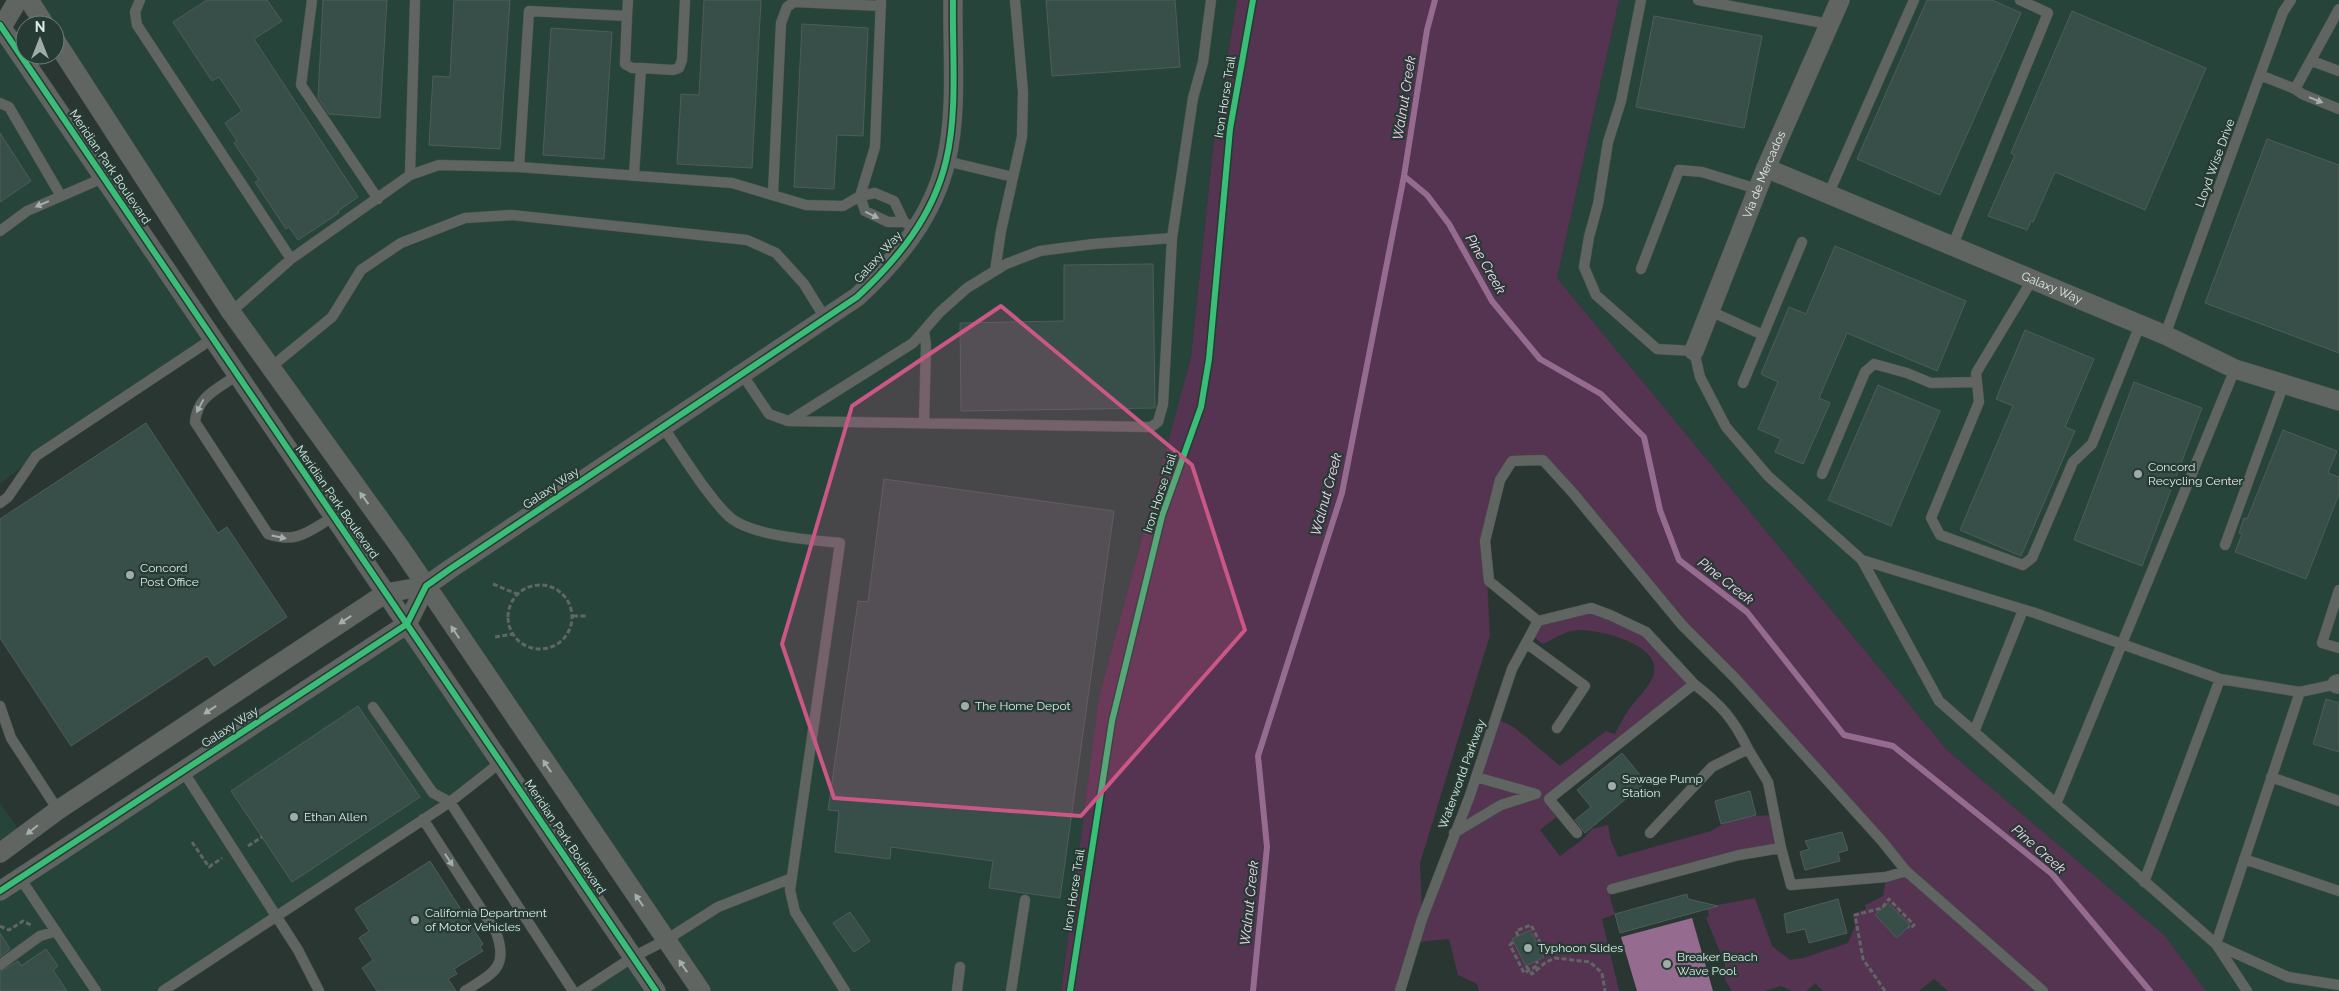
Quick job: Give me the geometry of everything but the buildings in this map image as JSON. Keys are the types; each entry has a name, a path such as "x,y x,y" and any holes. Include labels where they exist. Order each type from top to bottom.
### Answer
{"street":[{"path":"1,28 18,0"},
{"path":"29,0 39,15"},
{"name":"Galaxy Way","path":"0,851 58,810 386,593 426,586 857,297 878,277 910,226 928,209 946,161 951,119 953,0"},
{"name":"Via de Mercados","path":"1694,351 1757,189 1840,0"},
{"name":"Meridian Park Boulevard","path":"1,28 656,991"},
{"name":"Meridian Park Boulevard","path":"65,56 230,312 426,586 701,991"},
{"name":"Galaxy Way","path":"1766,168 2140,325 2235,369 2283,386 2339,402"},
{"name":"Galaxy Way","path":"0,891 407,624 426,586"}],"lane":[{"path":"140,0 135,12 137,25 292,260"},
{"path":"312,0 301,85 378,199"},
{"path":"410,176 415,0"},
{"path":"628,0 625,64 632,68 673,70 679,68 682,60 685,0"},
{"path":"995,271 1022,138 1023,92 1015,0"},
{"path":"742,374 769,414 788,421 1151,427 1158,422 1163,404 1172,238 1193,98 1203,62 1211,0"},
{"path":"1641,0 1621,101 1608,142 1598,204 1589,237 1584,267 1596,295 1657,349 1694,351 1700,377 1726,427 1768,476 1862,560 1939,702 2216,944 2247,991"},
{"path":"1698,0 1829,24"},
{"path":"1828,195 1914,0"},
{"path":"1952,247 2048,13 2020,0"},
{"name":"Lloyd Wise Drive","path":"2165,336 2283,12 2291,0"},
{"path":"773,193 781,23 787,7 794,2 881,3 875,147 860,196 865,211 888,222 910,226"},
{"path":"2295,88 2334,31 2339,10"},
{"path":"519,167 529,11 627,16"},
{"path":"2312,61 2339,71"},
{"path":"634,175 641,68"},
{"path":"2260,75 2295,88 2302,94 2339,109"},
{"path":"0,103 9,107 61,196"},
{"path":"946,161 1013,177"},
{"path":"230,312 292,260 410,176 439,165 519,167 732,183 773,193 806,205 843,206 860,196 875,193 894,201 910,226"},
{"path":"1641,269 1679,170 1702,172 1757,189"},
{"path":"0,231 27,211 103,178"},
{"path":"270,368 332,317 361,270 401,243 465,218 512,215 747,240 776,253 804,284 825,318"},
{"path":"788,421 913,343 940,312 967,288 995,271 1040,251 1093,244 1172,238"},
{"path":"1743,383 1802,242"},
{"path":"2032,280 1976,373 1978,402 1931,518 1940,534 2023,565 2032,558 2073,462 2092,444 2140,325"},
{"path":"1710,311 1763,336"},
{"path":"924,330 926,345 924,423"},
{"path":"0,503 8,498 36,456 212,340"},
{"path":"1822,474 1865,372 1874,364 1907,372 1931,383 1977,382"},
{"path":"2056,804 2235,369"},
{"path":"237,376 202,400 197,410 195,422 268,534 282,539 297,538 333,517"},
{"path":"2225,545 2283,386"},
{"path":"663,427 721,508 734,520 772,534 840,543 790,890 795,912 845,991"},
{"path":"1906,871 1886,877 1791,885 1781,848 1768,782 1738,729 1722,706 1694,684 1646,632 1591,608 1538,621 1489,582 1485,541 1500,480 1512,462 1543,460 1574,493 1682,625 1735,678 1882,841 1906,871 2043,991"},
{"path":"1862,560 2023,610 2220,679 2300,692 2338,684"},
{"path":"2339,590 2322,643 2339,648"},
{"path":"1974,732 2023,610"},
{"name":"Waterworld Parkway","path":"1400,991 1422,919 1476,777 1512,669 1538,621"},
{"path":"1526,643 1585,686 1557,728"},
{"path":"2144,882 2220,679"},
{"path":"1549,799 1694,684"},
{"path":"2216,944 2300,692"},
{"path":"0,706 12,738 58,810"},
{"path":"373,707 433,793 450,802 573,991"},
{"path":"1650,833 1712,767 1748,749"},
{"path":"163,991 450,802 501,762"},
{"path":"183,770 298,950 319,991"},
{"path":"1476,777 1549,799 1577,833"},
{"path":"2271,778 2339,801"},
{"path":"1454,833 1501,805 1535,794"},
{"path":"423,819 496,932 502,950 499,963 492,973 465,991"},
{"path":"1612,889 1739,854 1781,848"},
{"path":"2244,859 2339,890"},
{"path":"20,878 96,991"},
{"path":"581,991 633,957 666,940 718,907 792,878"},
{"path":"1011,991 1025,900"},
{"path":"0,965 40,936 56,931"},
{"path":"2216,944 2288,977 2339,985"},
{"path":"957,991 960,967"}],"path":[{"path":"493,584 517,594"},
{"path":"550,585 560,590 567,598 572,616 571,628 565,637 548,648 527,646 513,634 508,621 508,610 517,594 529,586 550,585"},
{"path":"572,616 586,616"},
{"path":"494,637 513,634"},
{"path":"1885,991 1863,959 1855,915 1882,908 1889,900 1914,925 1911,928 1908,927"},
{"path":"1518,936 1516,930 1531,925 1545,952 1542,953"},
{"path":"1513,942 1510,945 1524,972 1528,968 1537,966 1536,961"},
{"path":"1528,968 1532,974 1546,962 1555,958 1590,962 1602,973 1604,991"}],"highlighted area":[{"path":"1001,306 1192,465 1245,630 1081,816 834,798 782,644 852,406"}],"shaded area":[{"path":"29,0 1237,0 1214,140 1191,357 1099,697 1061,991 701,991 65,55 65,15 39,15"},
{"path":"1237,0 1619,0 1557,278 1947,750 2164,935 2206,991 1948,991 1934,979 1919,991 1823,991 1815,983 1807,991 1792,991 1781,986 1765,991 1732,991 1725,980 1725,964 1706,918 1709,916 1707,907 1755,898 1772,946 1790,960 1803,958 1848,943 1855,926 1853,914 1866,909 1865,905 1883,896 1886,877 1905,871 1682,625 1543,460 1513,461 1500,480 1485,541 1490,635 1420,863 1422,917 1496,718 1515,728 1560,766 1606,731 1615,734 1626,714 1650,683 1654,673 1654,663 1648,654 1626,640 1599,632 1578,630 1564,633 1543,644 1531,635 1538,621 1591,608 1646,632 1694,684 1549,799 1562,813 1540,830 1560,856 1582,840 1592,829 1608,825 1610,838 1618,857 1711,831 1734,820 1767,815 1775,815 1781,848 1612,889 1610,898 1615,914 1602,919 1619,991 1479,991 1477,984 1458,975 1449,939 1416,942 1400,991 1061,991 1099,697 1191,357 1214,140"},
{"path":"1619,0 2339,0 2339,991 2206,991 2163,935 1947,750 1557,278"},
{"path":"0,30 15,52 15,65 24,65 212,339 36,456 0,484"},
{"path":"407,624 501,762 163,991 0,991 0,891"},
{"path":"0,803 24,837 0,853"},
{"name":"Breaker Beach Wave Pool","path":"1692,918 1713,991 1637,991 1621,937"},
{"path":"633,957 656,991 581,991"}],"waterway":[{"name":"Walnut Creek","path":"1253,991 1267,847 1258,756 1342,493 1404,176 1427,30 1435,0"},
{"name":"Pine Creek","path":"1404,176 1427,195 1449,224 1492,301 1540,359 1601,394 1644,437 1660,510 1679,560 1747,612 1844,735 1893,746 2052,874 2150,991"}],"cycle path":[{"path":"0,891 407,624 426,586 857,297 872,283 900,252 923,218 940,181 946,161 950,142 954,81 953,0"},
{"name":"Iron Horse Trail","path":"1070,991 1112,721 1162,516 1201,407 1209,359 1230,129 1253,0"},
{"path":"0,25 656,991"}],"place":[{"name":"Concord Recycling Center","path":"2138,474"},
{"name":"Concord Post Office","path":"130,575"},
{"name":"The Home Depot","path":"965,706"},
{"name":"Sewage Pump Station","path":"1612,786"},
{"name":"Ethan Allen","path":"294,817"},
{"name":"California Department of Motor Vehicles","path":"415,920"},
{"name":"Typhoon Slides","path":"1528,948"},
{"name":"Breaker Beach Wave Pool","path":"1667,964"}]}
